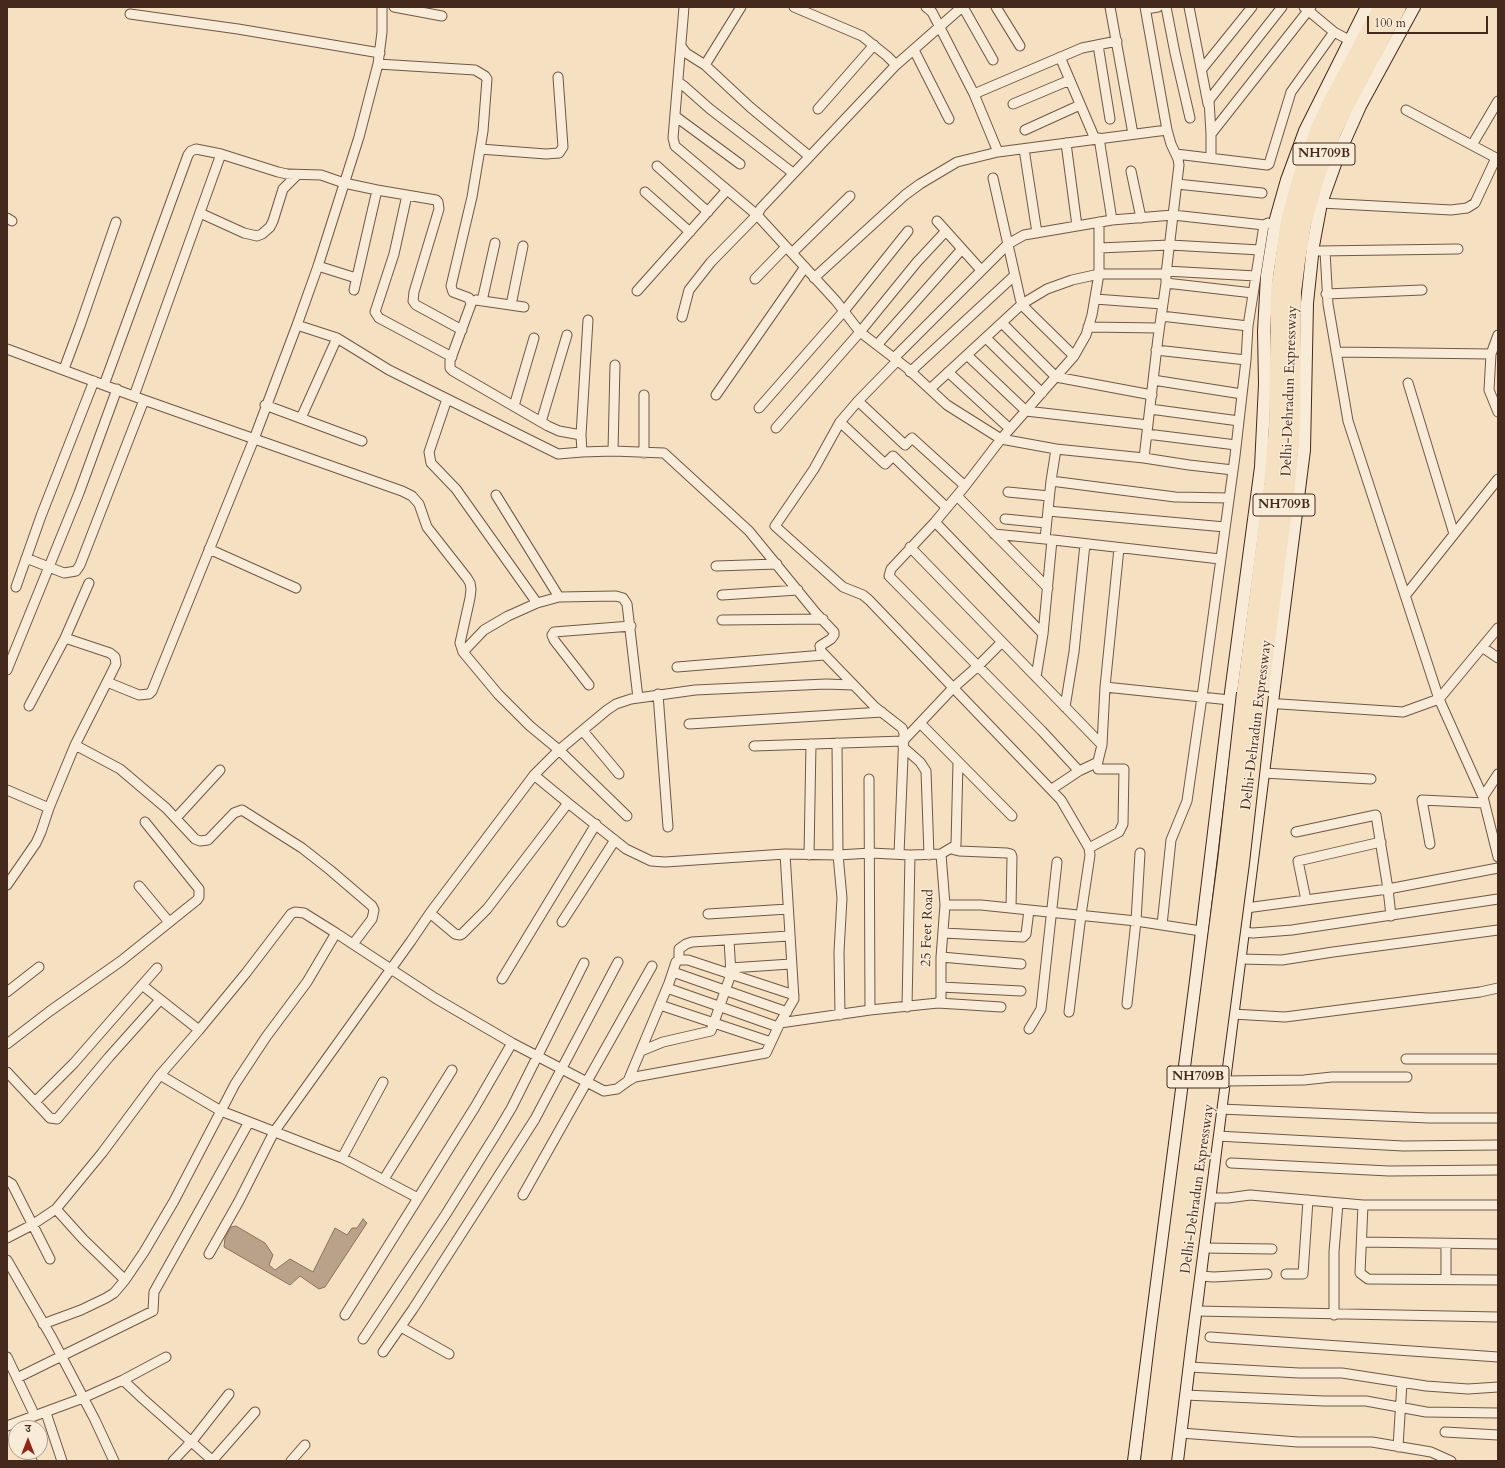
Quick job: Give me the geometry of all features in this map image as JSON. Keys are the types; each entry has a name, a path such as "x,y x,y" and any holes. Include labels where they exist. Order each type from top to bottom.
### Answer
{"highway":[{"name":"Delhi-Dehradun Expressway","path":"1149,1461 1224,877 1245,693 1272,485 1277,428 1277,314 1285,244 1302,174 1320,126 1382,7"},
{"name":"Delhi-Dehradun Expressway","path":"1163,1461 1241,863 1260,695 1287,486 1292,429 1292,315 1299,247 1314,184 1333,132 1398,7"}],"street":[{"path":"107,682 139,695 149,694 152,691 254,439 318,266 366,111 378,64 382,32 382,7"},
{"path":"394,7 442,16"},
{"path":"684,7 673,138 675,146 757,215 844,311 860,332 895,359 947,405 1001,439 1056,449 1144,458 1189,466 1233,470"},
{"path":"705,65 740,7"},
{"path":"794,7 862,36 896,65"},
{"path":"926,7 932,12 940,26 974,94 998,152"},
{"path":"682,317 689,290 711,262 757,215 761,208 793,173 896,65 962,7 993,60"},
{"path":"996,7 1020,46"},
{"path":"1110,7 1134,134"},
{"path":"1144,458 1179,165 1167,130 1145,8 1158,7"},
{"path":"1166,7 1190,118"},
{"path":"1189,7 1208,104 1211,134 1211,158"},
{"path":"1202,69 1252,7"},
{"path":"1208,104 1209,100 1282,7"},
{"path":"1134,1461 1230,700 1261,467 1265,384 1264,330 1266,284 1276,219 1287,180 1305,131 1349,40 1367,7"},
{"path":"1178,1461 1189,1433 1205,1311 1207,1276 1213,1248 1213,1198 1227,1136 1220,1110 1304,450 1307,303 1312,251 1321,203 1339,153 1360,106 1414,7"},
{"path":"1211,134 1308,8 1334,32 1349,40"},
{"path":"130,14 238,29 380,53"},
{"path":"1176,154 1267,165 1269,164 1291,92 1334,32"},
{"path":"974,94 1082,48 1117,41"},
{"path":"818,109 874,45"},
{"path":"1098,45 1110,119"},
{"path":"681,46 686,53 705,65 750,107 809,156"},
{"path":"914,50 949,119"},
{"path":"1060,57 1080,105 1097,139 1112,220"},
{"path":"378,64 474,70 485,76 488,84 480,149 472,197 451,286 453,292 471,300 524,307"},
{"path":"480,149 546,154 560,153 563,147 558,77"},
{"path":"1013,104 1070,80"},
{"path":"678,82 710,109 793,173"},
{"path":"1472,145 1498,101"},
{"path":"1025,130 1080,105"},
{"path":"1321,203 1451,210 1467,208 1475,203 1497,158 1406,110"},
{"path":"675,116 740,164"},
{"path":"814,278 906,195 920,184 957,162 998,152 1167,130"},
{"path":"1066,143 1077,226"},
{"path":"104,385 188,155 191,151 196,149 221,154 278,172 297,175 321,175 344,183 436,200 439,206 413,301 416,305 462,330"},
{"path":"1024,149 1037,233"},
{"path":"134,396 221,154"},
{"path":"657,166 708,212"},
{"path":"1131,171 1141,218"},
{"path":"200,212 244,233 257,236 262,234 270,227 283,189 297,175"},
{"path":"993,178 1022,304 1074,356"},
{"path":"1177,184 1262,193"},
{"path":"354,290 377,190"},
{"path":"637,291 727,190"},
{"path":"645,192 690,232"},
{"path":"407,195 394,254 375,312 379,318 452,357"},
{"path":"755,280 850,196"},
{"path":"1069,1012 1090,855 1089,848 1061,800 869,600 863,595 843,587 775,526 814,469 840,422 895,359 1008,244 1024,235 1112,220 1173,216 1264,225 1276,219"},
{"path":"937,221 981,270"},
{"path":"64,369 116,222"},
{"path":"1079,771 1050,739 889,576 891,569 935,522 1001,439 1074,356 1086,335 1095,299 1099,274 1099,222"},
{"path":"1162,925 1171,840 1187,801 1233,470 1246,360 1248,326 1264,225"},
{"path":"759,408 844,311 908,231"},
{"path":"776,428 860,332 917,262 946,232"},
{"path":"482,301 495,243"},
{"path":"1099,248 1170,245 1260,250"},
{"path":"511,305 523,246"},
{"path":"877,345 962,249"},
{"path":"1312,251 1458,249"},
{"path":"1325,251 1326,294 1348,421 1440,698 1494,829 1498,857"},
{"path":"318,266 356,278"},
{"path":"716,395 805,267"},
{"path":"930,389 1022,304 1048,289 1072,280 1099,274 1256,276"},
{"path":"910,372 1015,275"},
{"path":"1166,276 1253,293"},
{"path":"1326,294 1422,290"},
{"path":"1095,299 1162,304"},
{"path":"471,300 452,357 450,365 453,371 540,422 560,431 581,435"},
{"path":"1161,316 1248,326"},
{"path":"582,452 581,435 588,320"},
{"path":"1002,323 1056,377 1152,395"},
{"path":"297,325 337,338 389,370 558,454 612,451 664,453 670,458 750,530 798,590 831,628 834,635 820,646 824,655 882,712 902,728 904,733 899,854"},
{"path":"1088,327 1159,328"},
{"path":"1498,334 1490,354 1489,390 1498,412"},
{"path":"540,422 567,335"},
{"path":"301,418 337,338"},
{"path":"514,406 534,338"},
{"path":"986,338 1042,393"},
{"path":"7,349 144,400 402,491 416,500 419,504 427,527 470,583 470,598 460,643 463,652 498,694 530,726 559,750 628,816"},
{"path":"1156,350 1246,360"},
{"path":"1336,352 1490,354"},
{"path":"967,355 1026,411 1236,444"},
{"path":"612,451 615,365"},
{"path":"948,372 1010,429"},
{"path":"1153,380 1242,394"},
{"path":"16,587 41,516 94,382"},
{"path":"1408,383 1454,534"},
{"path":"7,670 79,493 117,389"},
{"path":"644,395 644,453"},
{"path":"447,399 429,452 431,463 456,489 537,603"},
{"path":"26,558 64,573 76,571 80,565 144,400"},
{"path":"858,401 906,445 912,438 965,486"},
{"path":"266,405 362,441"},
{"path":"1150,409 1239,421"},
{"path":"840,422 885,464 893,456 947,508"},
{"path":"1036,677 1048,588 1049,539 1046,523 1056,449"},
{"path":"1405,596 1498,479"},
{"path":"1051,482 1175,497 1229,498"},
{"path":"1008,492 1049,496"},
{"path":"496,495 559,597"},
{"path":"957,496 1048,588"},
{"path":"1048,511 1225,527"},
{"path":"1005,519 1046,523"},
{"path":"935,522 1043,634"},
{"path":"994,534 1220,559"},
{"path":"1065,707 1074,652 1085,544"},
{"path":"910,547 1102,745"},
{"path":"209,548 296,588"},
{"path":"1089,848 1119,832 1123,824 1124,769 1098,769 1102,745 1105,687 1119,548"},
{"path":"716,566 777,564"},
{"path":"29,706 65,638 89,582"},
{"path":"722,595 798,590"},
{"path":"463,652 484,630 508,616 537,603 559,597 616,596 623,598 627,604 631,626 638,698"},
{"path":"722,620 823,619"},
{"path":"589,685 554,640 552,635 554,632 631,626"},
{"path":"1105,687 1272,704 1403,712 1440,698 1498,628"},
{"path":"7,885 36,843 75,745 116,664 115,657 110,653 65,638"},
{"path":"903,744 920,723 953,688 1002,642"},
{"path":"1482,647 1498,658"},
{"path":"677,666 824,655"},
{"path":"209,1254 239,1201 274,1132 430,913 534,775 559,750 616,704 638,698 658,694 713,689 853,684"},
{"path":"658,694 668,827"},
{"path":"689,724 882,712"},
{"path":"920,723 1012,816"},
{"path":"583,731 619,774"},
{"path":"838,743 838,856 842,898 839,952 840,1015"},
{"path":"754,746 838,743 903,744 920,762 926,771 929,854"},
{"path":"809,855 811,744"},
{"path":"75,745 120,768 166,808 196,839 204,842 208,840 234,813 242,810 302,848 372,906 374,910 372,919 353,944"},
{"path":"534,775 626,849 651,861 785,854 838,856 868,853 910,855 941,854 956,845 958,762"},
{"path":"1052,789 1079,771 1098,762"},
{"path":"176,818 220,770"},
{"path":"1263,773 1371,779"},
{"path":"1483,800 1498,774"},
{"path":"868,779 870,1010"},
{"path":"7,790 49,808"},
{"path":"1430,844 1422,800 1483,800"},
{"path":"430,913 455,934 462,934 487,909 568,802"},
{"path":"1296,832 1376,815 1391,916"},
{"path":"7,1044 121,961 197,900 200,893 199,889 145,822"},
{"path":"502,979 596,824"},
{"path":"562,922 615,840"},
{"path":"1306,900 1298,861 1381,842"},
{"path":"951,849 960,851 1007,852 1011,854 1011,908"},
{"path":"7,1238 32,1225 56,1209 102,1153 160,1075 200,1030 291,914 295,912 304,913 435,998 512,1043 560,1070 604,1092 617,1089 635,1078 766,1052 794,999 785,854"},
{"name":"25 Feet Road","path":"938,1003 940,999 941,987 941,957 945,904 941,854"},
{"path":"1127,1004 1136,921 1140,854"},
{"path":"907,1007 910,855"},
{"path":"1029,1029 1041,1010 1057,862"},
{"path":"1246,908 1388,888 1498,868"},
{"path":"139,886 169,922"},
{"path":"1243,932 1253,933 1292,930 1498,899"},
{"path":"945,904 981,904 1136,921 1201,931"},
{"path":"708,914 788,909"},
{"path":"943,933 1025,936 1030,910"},
{"path":"1239,959 1282,960 1498,930"},
{"path":"43,1324 81,1310 106,1298 114,1293 125,1280 144,1252 174,1201 235,1084 266,1037 307,982 336,933"},
{"path":"628,1081 667,988 676,962 679,960 679,949 692,942 789,936"},
{"path":"641,1051 663,1042 709,1032 713,1028 730,971 729,940"},
{"path":"941,957 1021,964"},
{"path":"679,960 688,960 730,971 794,995"},
{"path":"383,1352 526,1135 618,962"},
{"path":"363,1339 446,1214 496,1134 537,1057 584,963"},
{"path":"730,971 791,964"},
{"path":"524,1195 652,966"},
{"path":"7,992 40,967"},
{"path":"35,1102 74,1063 157,968"},
{"path":"673,972 787,1012"},
{"path":"142,985 200,1030"},
{"path":"941,987 1021,991"},
{"path":"667,988 719,1007 779,1025 870,1010 938,1003 1001,1006"},
{"path":"1232,1014 1285,1017 1480,992 1498,988"},
{"path":"7,1072 50,1118 57,1119 109,1056 160,1000"},
{"path":"660,1005 771,1042"},
{"path":"345,1315 475,1107 512,1043"},
{"path":"1406,1059 1498,1059"},
{"path":"384,1179 452,1070"},
{"path":"160,1075 221,1111 342,1158 418,1198"},
{"path":"1224,1081 1304,1080 1332,1077 1406,1078"},
{"path":"342,1158 383,1082"},
{"path":"1220,1110 1429,1118 1498,1118"},
{"path":"13,1376 62,1357 153,1311 154,1292 249,1122"},
{"path":"1227,1136 1403,1146 1498,1145"},
{"path":"1230,1163 1389,1171 1498,1170"},
{"path":"7,1180 12,1184 50,1259"},
{"path":"1213,1198 1228,1198 1250,1195 1363,1205 1498,1205"},
{"path":"1286,1274 1303,1274 1308,1200"},
{"path":"1334,1315 1334,1252 1338,1203"},
{"path":"1363,1205 1360,1273 1368,1279 1498,1280"},
{"path":"56,1209 125,1280"},
{"path":"1362,1242 1498,1244"},
{"path":"1446,1244 1446,1280"},
{"path":"1213,1248 1272,1249"},
{"path":"7,1260 62,1357 114,1461"},
{"path":"1207,1276 1267,1274"},
{"path":"1205,1311 1334,1315 1498,1317"},
{"path":"400,1327 449,1354"},
{"path":"1210,1337 1498,1357"},
{"path":"7,1357 13,1376 35,1416"},
{"path":"28,1420 124,1380 166,1357"},
{"path":"1197,1367 1299,1373 1342,1373 1402,1383 1468,1389 1498,1387"},
{"path":"124,1380 213,1461 255,1412"},
{"path":"1398,1446 1402,1383"},
{"path":"173,1461 192,1441 229,1394"},
{"path":"1193,1395 1324,1401 1366,1401 1426,1412 1498,1413"},
{"path":"46,1412 62,1461"},
{"path":"1445,1432 1498,1435"},
{"path":"1189,1433 1298,1442 1372,1442 1431,1452 1451,1461"},
{"path":"291,1461 305,1445"}],"shaded area":[{"path":"363,1219 367,1223 325,1287 319,1289 300,1276 290,1285 224,1247 225,1238 231,1227 236,1226 265,1243 273,1255 269,1265 275,1270 290,1259 313,1272 335,1228 347,1235 352,1228 357,1228"}]}
